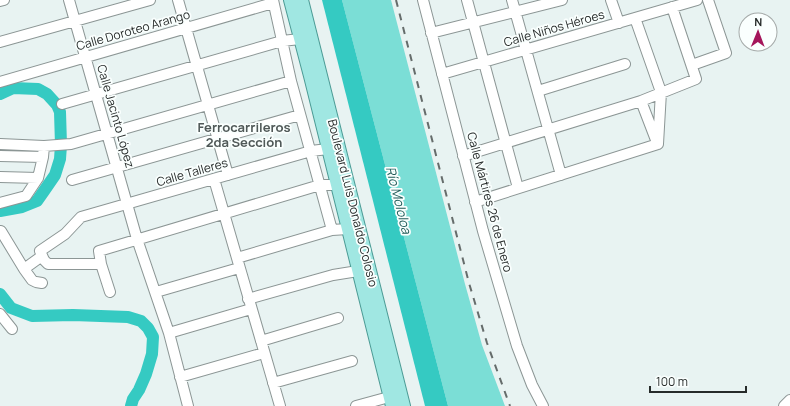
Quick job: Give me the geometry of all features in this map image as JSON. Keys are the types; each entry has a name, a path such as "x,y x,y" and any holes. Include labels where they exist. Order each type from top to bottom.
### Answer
{"main road":[{"name":"Boulevard Luis Donaldo Colosio","path":"290,0 300,39 319,91 404,406"},
{"name":"Boulevard Luis Donaldo Colosio","path":"302,0 328,148 390,402"}],"street":[{"path":"0,1 4,0"},
{"name":"Calle Jacinto López","path":"69,0 137,239 170,333 188,406"},
{"path":"0,42 150,0"},
{"path":"178,0 228,175"},
{"name":"Calle Mártires 26 de Enero","path":"423,0 483,231 517,346 532,385 543,406"},
{"path":"467,0 518,188"},
{"path":"512,0 561,175"},
{"path":"431,33 562,0"},
{"path":"611,0 619,23"},
{"name":"Calle Niños Héroes","path":"442,74 697,0"},
{"path":"692,66 726,53 708,0"},
{"path":"273,2 291,81 332,230"},
{"name":"Calle Doroteo Arango","path":"0,82 273,2"},
{"path":"463,156 641,100 696,79 672,7"},
{"path":"635,18 661,92 658,144"},
{"path":"62,104 282,41 300,39"},
{"path":"538,91 625,64"},
{"path":"0,144 46,146 71,144 291,81"},
{"path":"641,100 658,144"},
{"path":"72,180 300,115"},
{"path":"475,202 658,144"},
{"path":"0,203 26,196 38,178 46,146"},
{"name":"Calle Talleres","path":"42,256 40,251 65,234 81,217 311,151 328,148"},
{"path":"0,156 43,157"},
{"path":"0,177 38,178"},
{"path":"214,179 280,406"},
{"path":"110,292 101,264 99,251 320,185 337,184"},
{"path":"156,292 332,230 348,229"},
{"path":"1,232 32,280 42,283"},
{"path":"24,269 42,256 48,264 101,264"},
{"path":"248,298 332,275 358,271"},
{"path":"170,333 251,309"},
{"path":"0,314 12,329 0,328"},
{"path":"261,341 338,318"},
{"path":"180,377 264,353"},
{"path":"273,383 352,360"},
{"path":"784,406 790,400"},
{"path":"356,406 390,402"}],"shaded area":[{"path":"322,0 342,0 448,406 425,406"},
{"path":"342,0 391,0 482,345 505,406 448,406"}],"waterway":[{"path":"0,94 13,88 38,89 47,94 57,105 60,112 61,145 60,159 55,175 37,201 22,207 0,211"},
{"path":"0,294 11,308 32,316 73,315 128,317 141,321 148,328 153,337 152,354 146,374 131,406"}],"railway":[{"path":"396,0 469,283 487,343 510,406"}],"district":[{"name":"Ferrocarrileros 2da Sección","path":"244,134"}],"water label":[{"name":"Río Mololoa","path":"399,200"}]}
